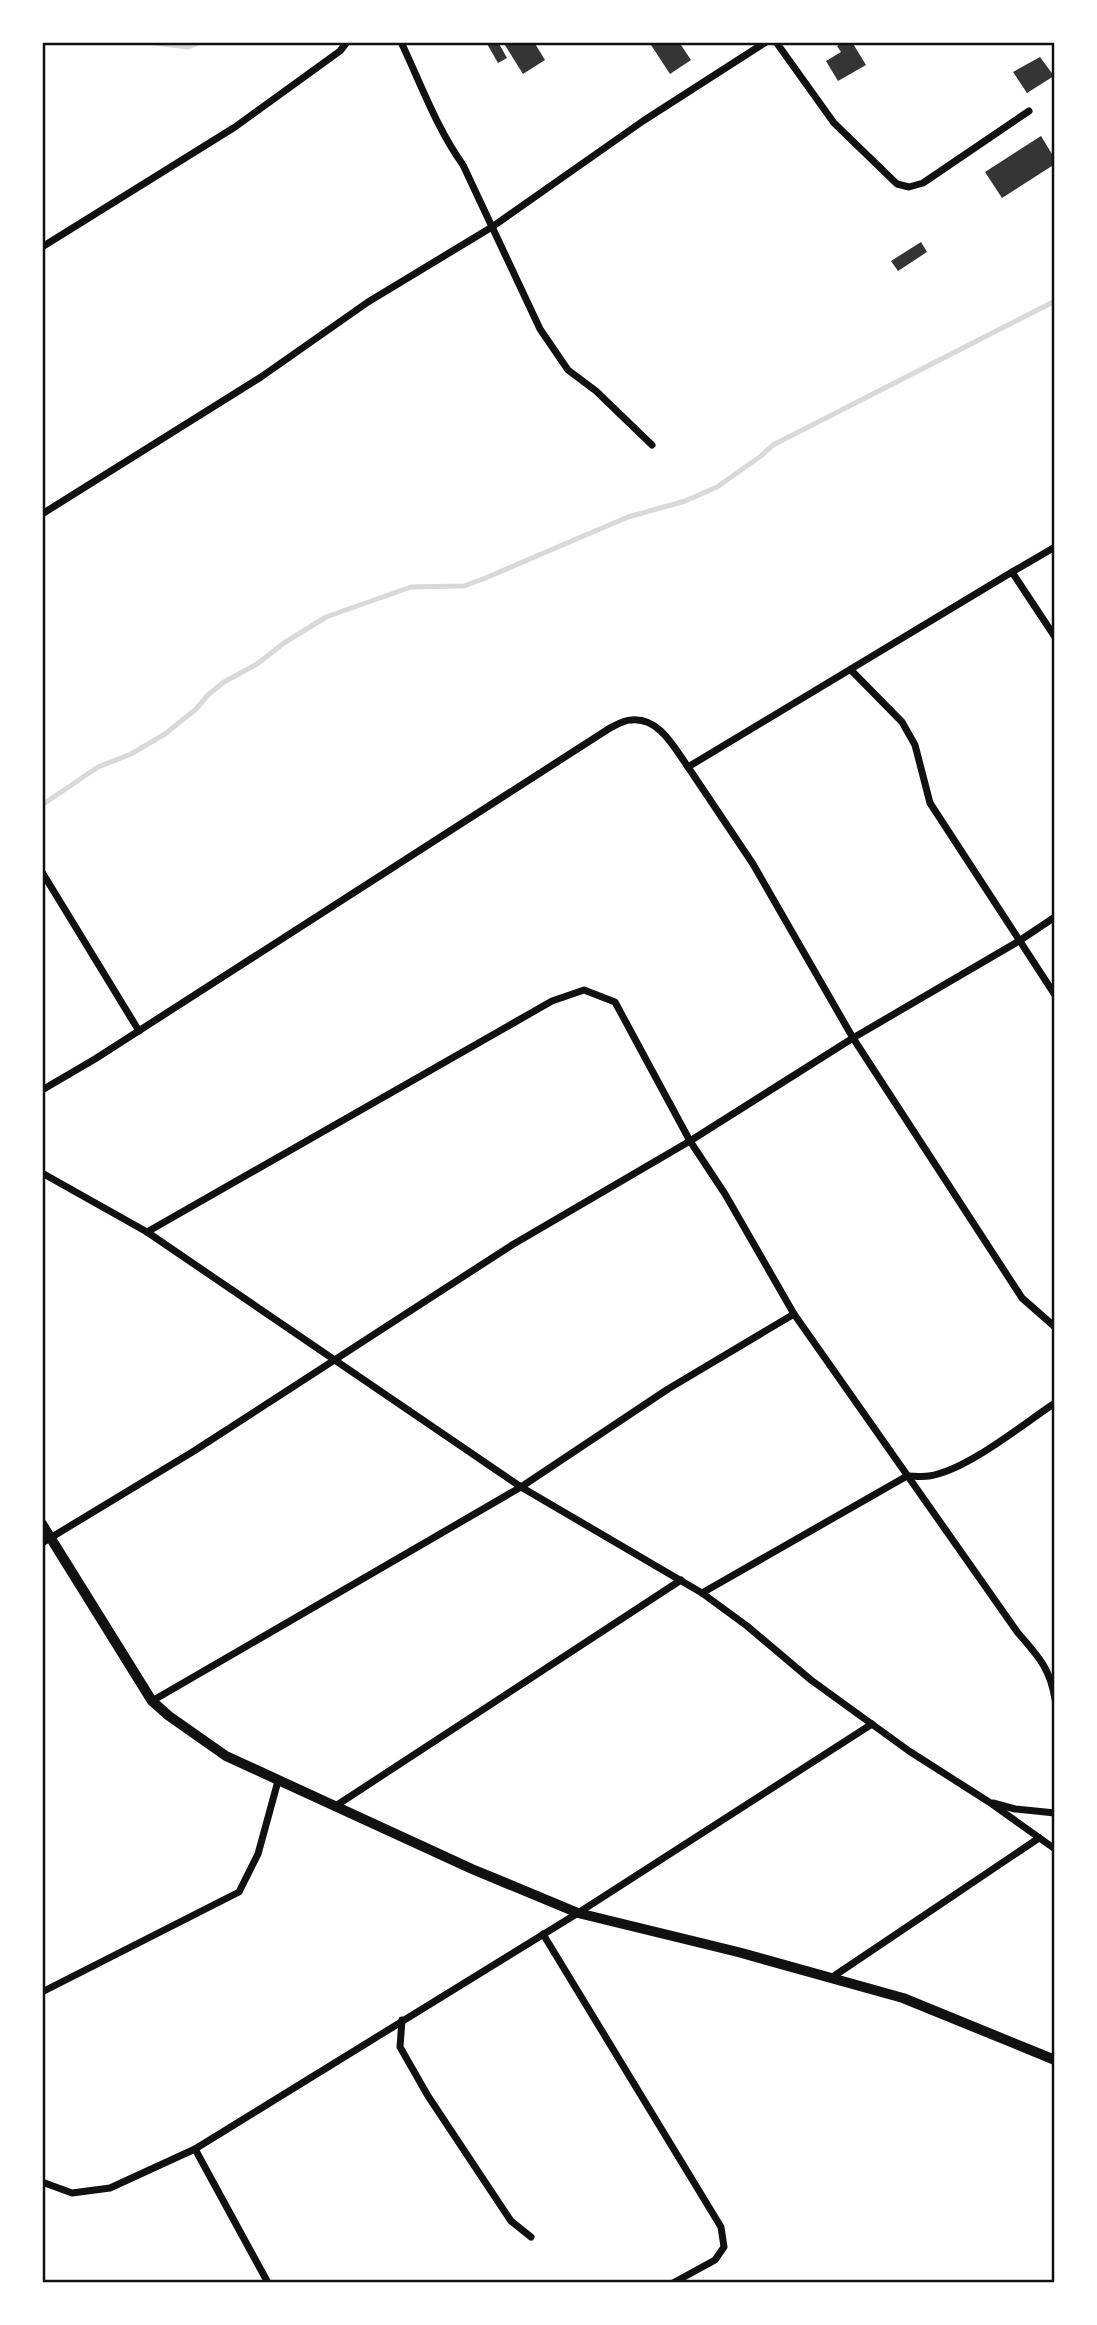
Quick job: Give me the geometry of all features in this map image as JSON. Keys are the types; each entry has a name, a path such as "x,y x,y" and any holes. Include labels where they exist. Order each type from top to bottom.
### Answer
{"main road":[{"path":"42,1524 46,1541 152,1701 226,1756 472,1869 578,1913 738,1952 902,1998 1055,2060"}],"street":[{"path":"42,247 235,128 340,51 347,42"},
{"path":"401,42 432,112 463,165 540,329 568,370 596,391 652,445"},
{"path":"42,514 261,377 368,302 492,227 643,121 766,42"},
{"path":"776,42 834,123 897,184 909,187 923,183 1030,111"},
{"path":"688,767 1055,547"},
{"path":"1012,572 1055,637"},
{"path":"851,670 902,722 915,745 930,803 1055,995"},
{"path":"42,1090 139,1031 610,728 629,720 646,721 668,738 753,864 853,1038 1022,1298 1055,1327"},
{"path":"42,872 139,1031"},
{"path":"46,1541 194,1451 512,1245 690,1140 1055,917"},
{"path":"147,1232 552,1001 584,990 615,1002 690,1140 794,1314 1018,1633 1047,1668 1055,1699"},
{"path":"42,1172 147,1232 521,1488 702,1593 811,1679 909,1751 989,1802 1055,1849"},
{"path":"152,1701 521,1488 668,1389 794,1314"},
{"path":"702,1593 907,1476 930,1476 993,1446 1055,1403"},
{"path":"334,1807 681,1580"},
{"path":"42,2182 72,2193 110,2188 195,2149 578,1913 872,1724"},
{"path":"42,1992 239,1892 258,1854 278,1781"},
{"path":"989,1802 1015,1809 1055,1813"},
{"path":"831,1978 1039,1838"},
{"path":"542,1934 721,2228 724,2247 715,2260 673,2283"},
{"path":"402,2020 400,2047 428,2096 511,2221 531,2237"},
{"path":"195,2149 267,2281 264,2283"}],"building":[{"path":"486,42 498,42 507,58 498,63"},
{"path":"503,42 534,42 545,60 523,74"},
{"path":"649,42 679,42 691,60 670,74"},
{"path":"852,42 866,65 838,81 826,61 841,52 837,46"},
{"path":"1040,57 1054,76 1027,93 1013,72"},
{"path":"1041,136 1055,159 1055,164 1002,198 985,172"},
{"path":"921,242 927,252 898,271 891,261"}],"waterway":[{"path":"147,42 188,47 201,42"},
{"path":"42,805 98,767 131,754 165,734 224,682 257,664 284,643 326,617 411,587 464,586 628,517 685,501 717,487 773,445 1055,301"}]}
